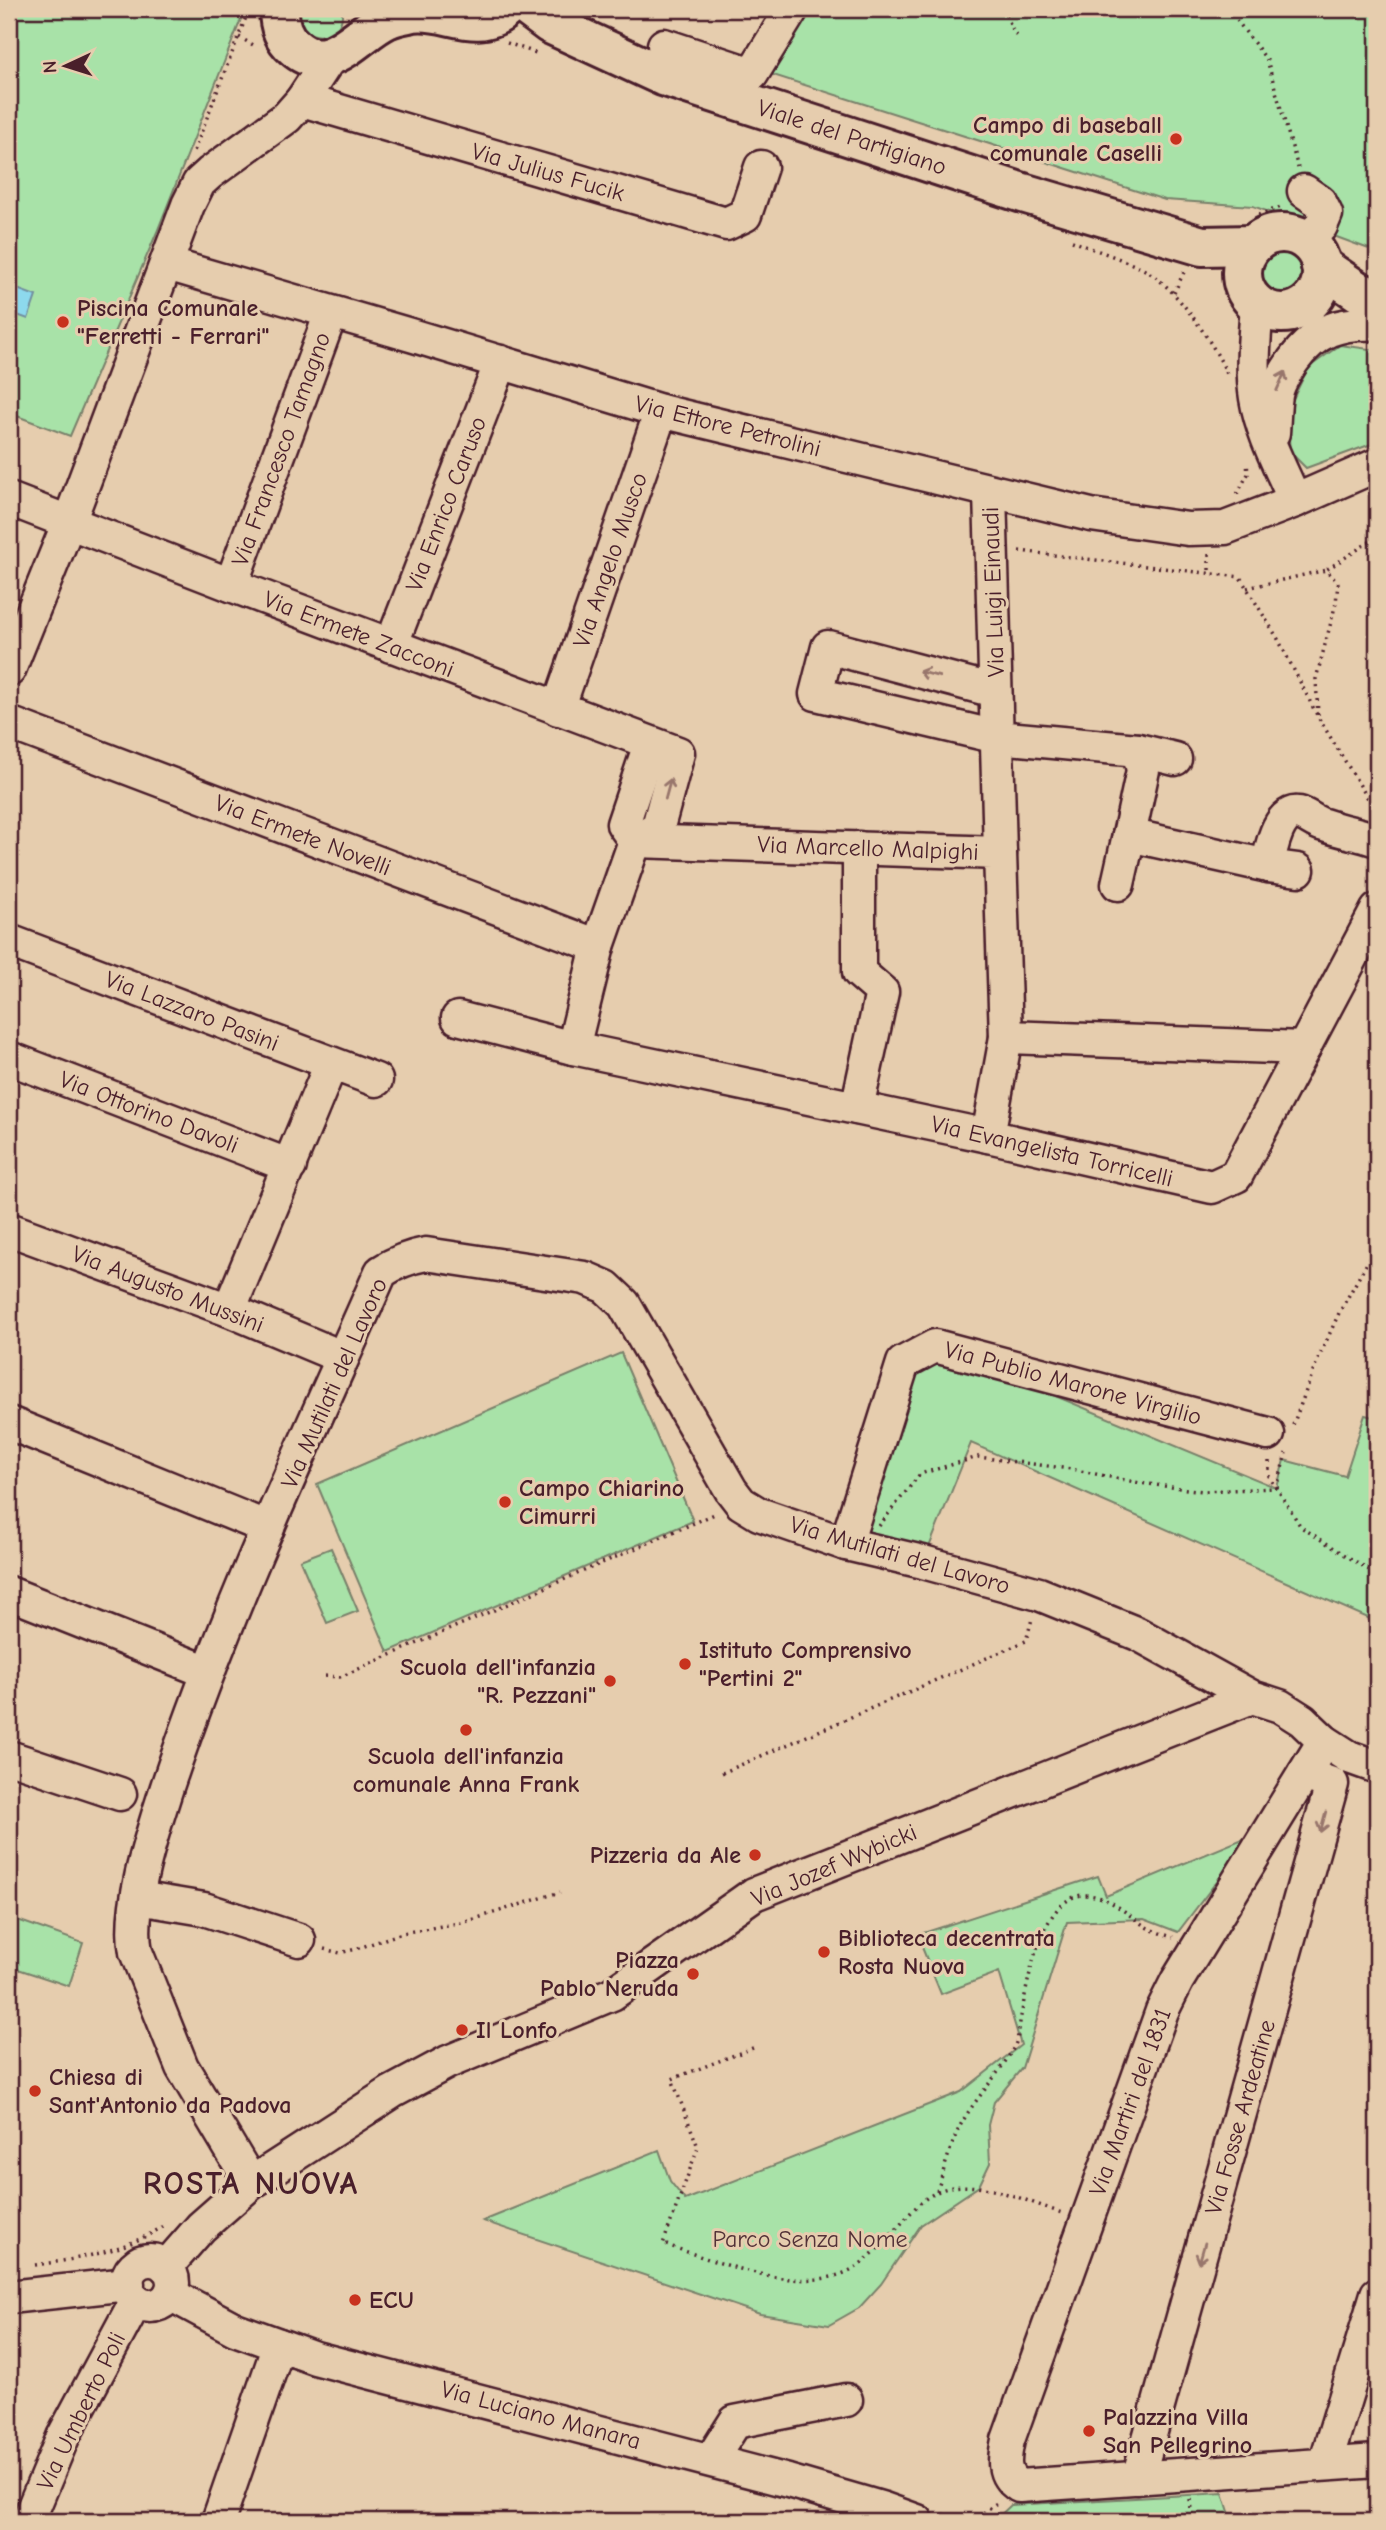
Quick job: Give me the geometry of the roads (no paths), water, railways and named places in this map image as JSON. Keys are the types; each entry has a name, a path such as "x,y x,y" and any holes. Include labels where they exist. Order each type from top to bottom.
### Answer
{"main road":[{"path":"279,9 279,23 284,36 275,47 309,56 331,56"},
{"name":"Viale del Partigiano","path":"530,9 550,24 663,61 1023,193 1202,246 1258,285"},
{"name":"Viale del Partigiano","path":"331,56 341,52 376,25 398,15 430,11 496,24 574,56 614,68 663,61"},
{"path":"1314,267 1301,308 1258,285 1268,234 1294,234 1314,267 1371,305"}],"street":[{"path":"663,61 752,74 792,9"},
{"path":"269,129 290,79 275,47"},
{"path":"9,670 69,522 188,205 199,183 287,117 302,100 331,56"},
{"name":"Via Julius Fucik","path":"302,100 726,224 745,215 761,167"},
{"path":"1304,191 1320,202 1326,214 1321,226 1314,267"},
{"name":"Via Ettore Petrolini","path":"167,264 662,411 1091,515 1188,529 1225,528 1377,465"},
{"path":"1258,285 1253,375 1264,429 1259,450 1295,501"},
{"path":"1259,450 1276,393 1287,369 1304,346 1324,331 1347,324 1371,305"},
{"name":"Via Francesco Tamagno","path":"231,585 331,313"},
{"name":"Via Enrico Caruso","path":"391,646 501,362"},
{"name":"Via Angelo Musco","path":"558,709 662,411"},
{"name":"Via Luigi Einaudi","path":"990,492 999,853"},
{"name":"Via Ermete Zacconi","path":"9,499 650,744 623,824 635,841"},
{"name":"Via Luigi Einaudi","path":"995,691 828,647 816,694 997,737 1138,750 1174,758"},
{"name":"Via Ermete Novelli","path":"9,723 598,946"},
{"path":"1118,884 1143,771 1138,750"},
{"path":"1268,866 1271,844 1283,820 1290,814 1298,813 1322,825 1377,840"},
{"path":"1129,835 1268,866 1298,870"},
{"path":"573,1048 598,946 635,841"},
{"name":"Via Marcello Malpighi","path":"635,841 999,853 1006,1037 988,1136"},
{"path":"857,1108 882,992 859,972 859,848"},
{"name":"Via Evangelista Torricelli","path":"458,1018 573,1048 988,1136 1212,1187 1236,1176 1377,910"},
{"name":"Via Lazzaro Pasini","path":"9,941 376,1080"},
{"path":"1006,1037 1304,1048"},
{"name":"Via Ottorino Davoli","path":"9,1058 290,1166"},
{"path":"229,1310 331,1064"},
{"name":"Via Augusto Mussini","path":"9,1229 229,1310 327,1351"},
{"name":"Via Mutilati del Lavoro","path":"251,2183 182,2067 142,1969 133,1934 138,1898 147,1849 194,1705 268,1528 381,1272 394,1263 426,1254 585,1278 606,1287 624,1304 741,1503 759,1514 846,1544 1039,1594 1138,1634 1252,1697 1280,1706 1302,1720 1324,1741 1349,1756 1377,1767"},
{"name":"Via Publio Marone Virgilio","path":"846,1544 903,1363 935,1346 1282,1440"},
{"path":"9,1423 268,1528"},
{"path":"9,1593 208,1672"},
{"name":"Via Jozef Wybicki","path":"168,2281 201,2227 251,2183 393,2092 447,2062 612,1994 754,1894 1252,1697"},
{"name":"Via Martiri del 1831","path":"1138,2477 1020,2486 1009,2478 1004,2457 1162,2011 1199,1944 1324,1741"},
{"path":"9,1758 120,1794"},
{"name":"Via Fosse Ardeatine","path":"1138,2477 1332,1784 1304,1774"},
{"path":"138,1898 204,1909 299,1940"},
{"name":"Via Umberto Poli","path":"28,2521 63,2437 132,2292 132,2270 145,2261 159,2263 168,2281"},
{"name":"Via Luciano Manara","path":"168,2281 235,2329 315,2358 710,2460 868,2504 918,2521"},
{"path":"9,2297 132,2292"},
{"path":"1325,2465 1377,2294"},
{"path":"218,2521 279,2345"},
{"path":"710,2460 735,2422 846,2400"},
{"path":"1138,2477 1377,2461"}],"water":[{"path":"9,286 36,296 28,319 9,312"}],"place":[{"name":"Campo di baseball comunale Caselli","path":"1176,139"},
{"name":"Piscina Comunale \"Ferretti - Ferrari\"","path":"63,322"},
{"name":"Campo Chiarino Cimurri","path":"505,1502"},
{"name":"Istituto Comprensivo \"Pertini 2\"","path":"685,1664"},
{"name":"Scuola dell'infanzia \"R. Pezzani\"","path":"610,1681"},
{"name":"Scuola dell'infanzia comunale Anna Frank","path":"466,1730"},
{"name":"Pizzeria da Ale","path":"755,1855"},
{"name":"Biblioteca decentrata Rosta Nuova","path":"824,1952"},
{"name":"Piazza Pablo Neruda","path":"693,1974"},
{"name":"Il Lonfo","path":"462,2030"},
{"name":"Chiesa di Sant'Antonio da Padova","path":"35,2091"},
{"name":"ECU","path":"355,2300"},
{"name":"Palazzina Villa San Pellegrino","path":"1089,2431"}],"district":[{"name":"ROSTA NUOVA","path":"251,2183"}],"park label":[{"name":"Parco Senza Nome","path":"810,2239"}]}
